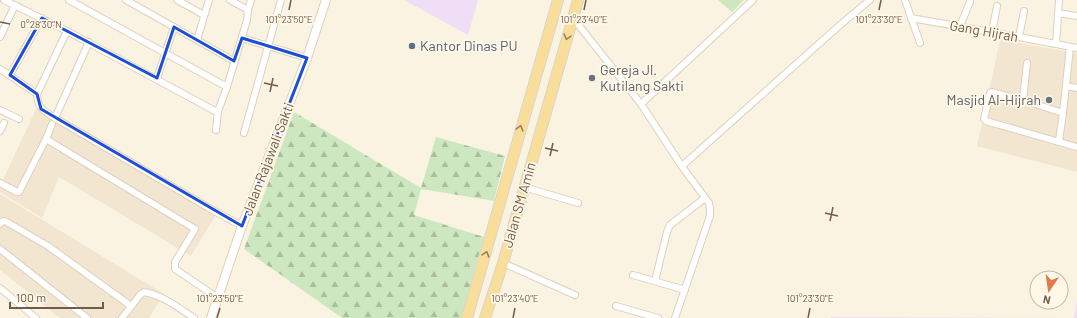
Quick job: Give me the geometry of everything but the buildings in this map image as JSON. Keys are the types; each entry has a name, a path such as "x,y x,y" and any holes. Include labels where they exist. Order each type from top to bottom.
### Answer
{"main road":[{"name":"Jalan SM Amin","path":"467,318 558,0"},
{"name":"Jalan SM Amin","path":"485,318 496,280 503,263 578,0"},
{"path":"479,276 496,280"}],"street":[{"path":"4,0 67,30 215,111 218,111"},
{"path":"69,0 227,87"},
{"path":"126,0 234,61"},
{"path":"177,0 204,15"},
{"path":"196,40 209,0"},
{"path":"230,0 248,10"},
{"path":"216,130 218,111 220,110 242,38 251,0"},
{"path":"244,133 281,0"},
{"name":"Jalan Rajawali Sakti","path":"211,318 242,226 307,58 326,0"},
{"path":"641,104 753,0"},
{"path":"682,166 840,24 870,0"},
{"path":"905,0 920,43"},
{"path":"1056,44 1059,0"},
{"path":"960,26 970,2"},
{"path":"0,37 16,5"},
{"path":"992,32 997,6"},
{"path":"1019,37 1024,11"},
{"path":"1058,13 1077,16"},
{"path":"10,75 42,18"},
{"path":"573,18 641,104 682,166 709,203 710,216 675,318"},
{"name":"Gang Hijrah","path":"911,18 1019,37 1070,48 1077,48"},
{"path":"157,78 174,27"},
{"path":"67,30 38,94 38,103 41,109 54,121 242,226"},
{"path":"242,38 307,58"},
{"path":"0,183 19,192 46,139 89,42"},
{"path":"1059,141 1064,113 1070,48"},
{"path":"1023,100 1027,63"},
{"path":"0,69 38,94"},
{"path":"1066,86 1077,88"},
{"path":"1064,113 1023,100 990,92 984,119 1077,147"},
{"path":"0,110 19,119"},
{"path":"0,131 4,123"},
{"path":"46,139 195,229 175,262 175,269 218,298"},
{"path":"524,187 578,203"},
{"path":"655,281 670,225 705,198"},
{"path":"0,224 1,222 5,221 48,246 131,306"},
{"path":"0,249 87,318"},
{"path":"503,263 575,295"},
{"path":"633,275 685,290"},
{"path":"0,288 36,318"},
{"path":"122,318 144,292 152,293 160,297 194,318"},
{"path":"616,306 658,318"}],"highlighted area":[{"path":"42,18 157,78 174,27 234,61 242,38 307,58 242,226 41,109 37,94 10,75"}],"shaded area":[{"path":"404,0 478,0 468,35"},
{"path":"1000,40 1077,53 1077,172 977,146"},
{"path":"36,109 215,216 191,256 59,177 42,218 0,192 0,186"},
{"path":"0,194 164,294 149,318 60,318 0,270"},
{"path":"1077,300 1077,318 1074,318"},
{"path":"831,317 1074,318 831,318"}],"green space":[{"path":"718,0 744,0 732,12"},
{"path":"294,112 421,188 436,137 505,156 494,201 421,189 414,215 484,237 461,318 342,318 244,249"}],"place":[{"name":"Kantor Dinas PU","path":"412,46"},
{"name":"Gereja Jl. Kutilang Sakti","path":"592,78"},
{"name":"Masjid Al-Hijrah","path":"1049,100"}]}
